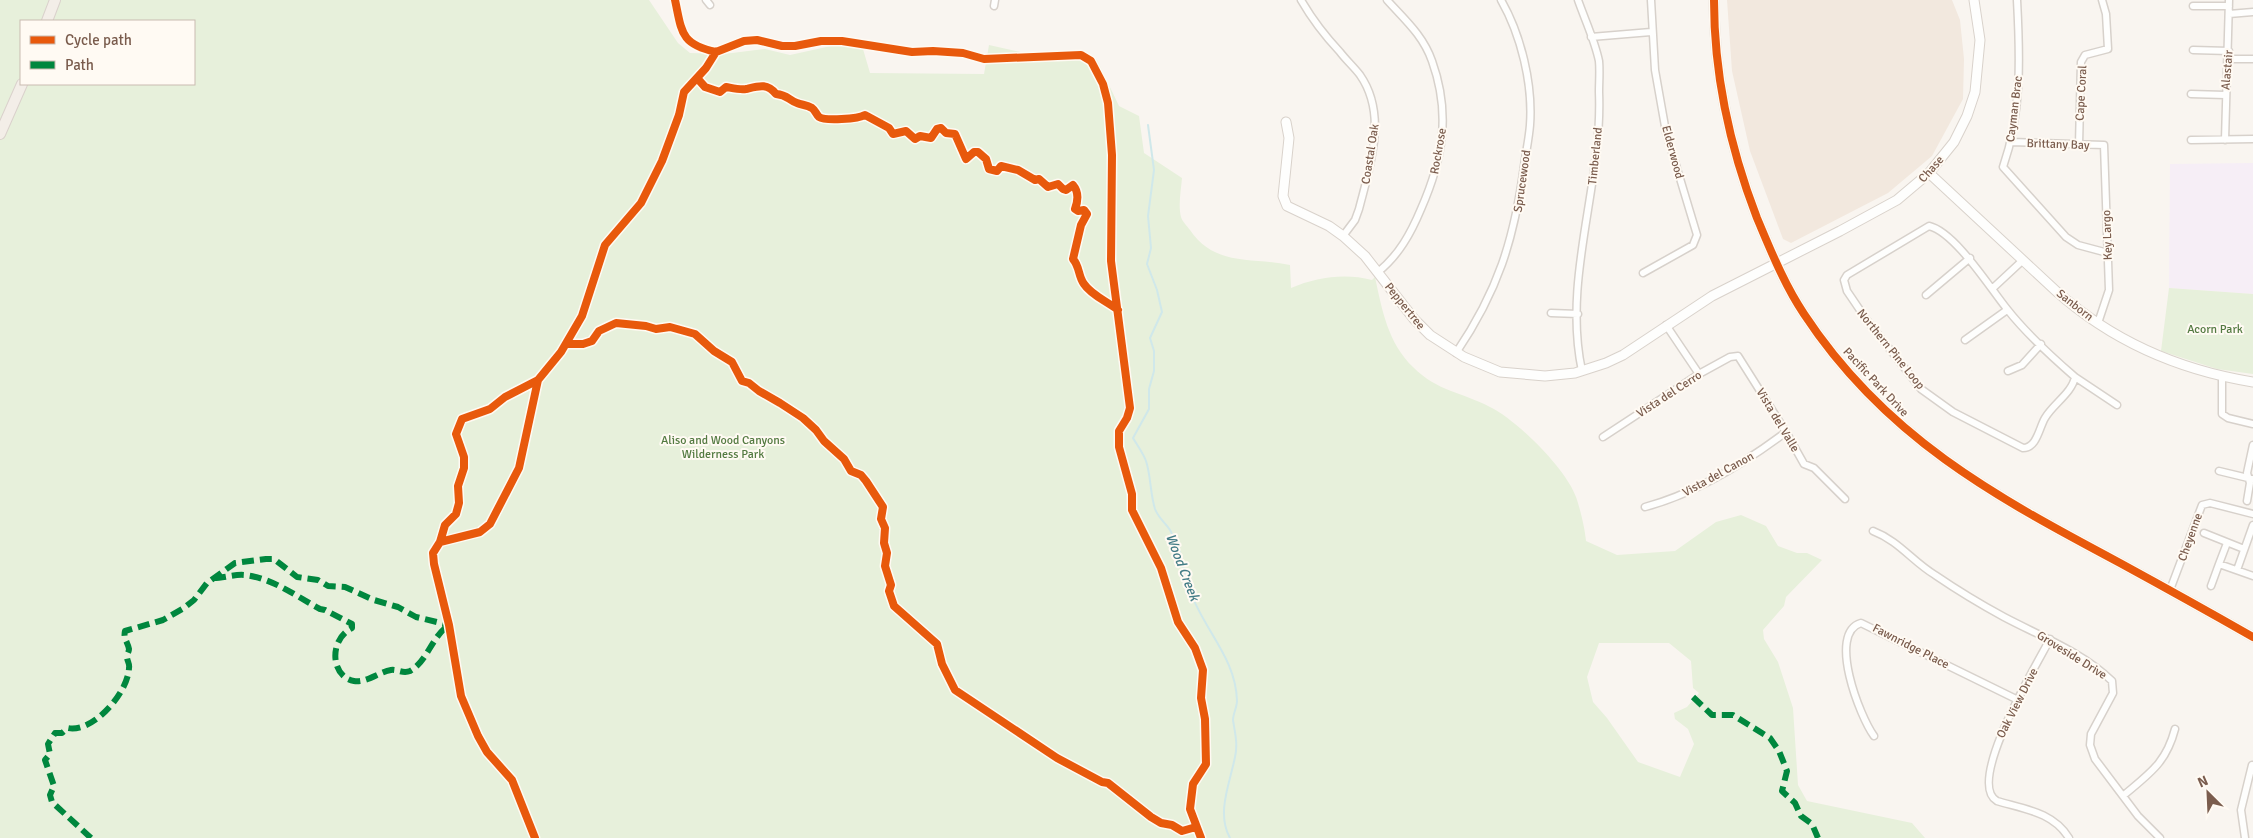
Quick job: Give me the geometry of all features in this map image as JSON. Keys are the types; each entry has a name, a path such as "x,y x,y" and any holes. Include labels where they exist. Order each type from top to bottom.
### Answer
{"main road":[{"path":"47,20 55,0"},
{"path":"0,134 22,85"}],"street":[{"name":"Coastal Oak","path":"1300,0 1323,33 1360,76 1369,92 1375,112 1376,130 1359,209 1355,220 1343,236"},
{"name":"Rockrose","path":"1378,272 1403,247 1418,217 1436,175 1443,138 1442,97 1432,60 1414,27 1387,0"},
{"name":"Sprucewood","path":"1456,353 1488,298 1510,242 1519,206 1530,125 1530,102 1526,71 1517,40 1501,0"},
{"name":"Timberland","path":"1578,0 1599,61 1600,105 1597,144 1577,291 1578,339 1582,371"},
{"name":"Elderwood","path":"1643,273 1693,245 1696,236 1666,132 1651,32 1651,0"},
{"name":"Pacific Park Drive","path":"1714,0 1716,52 1720,84 1732,144 1751,201 1776,264 1804,314 1848,371 1880,406 1924,445 1978,484 2066,535 2170,590 2253,637"},
{"name":"Chase","path":"1776,264 1897,200 1929,174 1954,142 1967,116 1975,92 1980,40 1974,0"},
{"name":"Cayman Brac","path":"2017,0 2020,68 2012,142 2003,166 2066,237 2078,245 2108,253"},
{"name":"Cape Coral","path":"2079,145 2082,62 2085,55 2108,49 2106,14 2102,0"},
{"path":"2193,6 2229,3"},
{"name":"Alastair","path":"2225,140 2229,3"},
{"path":"2229,14 2253,12"},
{"path":"1591,37 1651,32"},
{"path":"2193,50 2229,51"},
{"path":"2228,59 2253,59"},
{"path":"2191,94 2225,95"},
{"name":"Peppertree","path":"1286,122 1289,138 1283,196 1287,206 1329,226 1343,236 1365,256 1414,320 1430,335 1456,353 1500,372 1544,376 1582,371 1622,355 1712,296 1776,264"},
{"path":"2191,140 2253,139"},
{"name":"Brittany Bay","path":"2012,142 2104,145"},
{"name":"Key Largo","path":"2098,323 2109,290 2104,145"},
{"name":"Sanborn","path":"1929,174 2022,261 2076,308 2098,323 2132,344 2188,368 2253,382"},
{"name":"Northern Pine Loop","path":"1929,226 1970,258 2007,310 2075,377 2070,389 2045,418 2034,443 2027,448 2022,448 1953,412 1921,389 1866,319 1845,285 1844,280 1852,272 1929,226"},
{"path":"1926,295 1970,258"},
{"path":"1993,288 2022,261"},
{"path":"1965,340 2007,310"},
{"path":"1551,313 1578,314"},
{"path":"1666,325 1699,374"},
{"path":"2008,371 2022,365 2041,344"},
{"name":"Vista del Cerro","path":"1603,437 1699,374 1730,357 1738,356"},
{"name":"Vista del Valle","path":"1738,356 1804,464 1814,468 1845,499"},
{"path":"2222,376 2222,414 2228,418 2253,424"},
{"path":"2075,377 2117,404"},
{"name":"Vista del Canon","path":"1646,507 1669,501 1735,466 1764,449 1786,432"},
{"path":"2247,501 2251,479 2247,473 2253,445"},
{"path":"2219,472 2251,479"},
{"name":"Cheyenne","path":"2170,590 2202,505 2210,503 2253,514"},
{"path":"2237,570 2253,525"},
{"name":"Groveside Drive","path":"1873,531 1890,538 1932,574 2004,617 2050,639 2102,671 2112,681 2113,693 2091,734 2090,745 2095,759 2138,816 2160,838"},
{"path":"2204,533 2244,549"},
{"path":"2211,586 2227,542"},
{"path":"2219,564 2253,576"},
{"name":"Fawnridge Place","path":"1874,736 1864,719 1848,671 1848,638 1850,630 1855,624 1861,623 2018,700"},
{"name":"Oak View Drive","path":"2050,639 1997,744 1992,760 1988,792 1997,801 2047,816 2069,838"},
{"path":"2124,795 2158,767 2171,745 2175,729"},
{"path":"2245,838 2241,810 2252,765"}],"shaded area":[{"path":"1727,0 1952,0 1960,20 1964,59 1963,99 1932,156 1888,193 1791,243 1783,239 1750,151 1732,71"},
{"path":"2253,163 2253,294 2169,288 2170,164"}],"green space":[{"name":"Aliso and Wood Canyons Wilderness Park","path":"0,0 649,0 678,43 690,53 724,54 765,49 790,55 840,44 863,49 870,73 984,74 989,45 1025,53 1092,55 1097,60 1119,106 1139,116 1144,153 1182,178 1181,217 1200,242 1211,250 1223,255 1290,265 1291,288 1331,277 1352,277 1372,280 1375,277 1387,325 1404,358 1432,382 1501,413 1539,446 1571,486 1579,507 1586,541 1617,555 1675,551 1716,522 1741,515 1766,526 1778,546 1797,553 1807,553 1822,560 1786,597 1784,606 1763,630 1764,639 1778,662 1793,708 1798,785 1807,801 1912,823 1925,838 0,838","holes":["1599,643 1669,643 1691,661 1693,688 1699,693 1687,707 1674,713 1675,719 1688,729 1694,744 1680,777 1638,762 1607,718 1593,702 1587,677"]},
{"name":"Acorn Park","path":"2169,288 2253,294 2253,374 2217,369 2161,351"}],"waterway":[{"name":"Wood Creek","path":"1148,125 1154,170 1148,216 1151,248 1147,264 1157,290 1162,312 1150,338 1154,351 1154,371 1149,389 1149,409 1133,438 1146,461 1155,509 1174,538 1190,591 1225,658 1235,686 1237,701 1233,720 1236,752 1224,808 1224,818 1230,838"}],"marked path":[{"path":"91,838 52,802 50,795 54,786 45,760 50,754 48,744 55,733 62,733 68,728 78,728 98,718 108,709 123,689 129,667 127,657 129,649 125,631 163,620 184,608 194,600 207,583 235,563 274,559 297,577 318,580 328,586 345,587 374,600 398,607 416,617 449,625"},
{"path":"214,578 245,575 265,580 352,624 352,628 339,641 335,658 341,673 346,678 354,681 368,679 391,670 410,671 421,662 438,636 449,625"},
{"path":"1693,697 1712,715 1733,715 1770,738 1779,751 1787,771 1782,791 1795,803 1801,816 1812,824 1818,838"}],"cycle path":[{"path":"675,0 679,20 685,35 695,45 716,52"},
{"path":"1714,0 1720,83 1725,111 1747,192 1767,243 1790,291 1804,314 1836,357 1870,395 1906,429 1945,460 2029,513 2253,637"},
{"path":"716,52 744,41 757,40 782,46 795,46 821,41 842,41 912,52 963,53 984,59 1081,55 1091,61 1103,84 1108,103 1112,155 1111,261 1130,408 1127,418 1119,431 1119,447 1132,494 1132,510 1161,568 1178,622 1195,648 1203,670 1201,698 1205,719 1206,764 1193,784 1190,809 1201,838"},
{"path":"535,838 512,780 487,752 461,696 449,625 433,553 440,542 480,532 490,524 519,468 538,380 561,352 582,316 605,245 641,203 662,161 679,115 684,92 706,68 716,52"},
{"path":"697,78 705,87 720,92 726,87 736,89 766,87 776,94 783,95 794,102 812,108 819,117 834,119 865,115 889,128 893,134 906,131 915,139 920,136 931,138 937,129 941,128 946,133 955,134 966,159 974,152 978,152 986,159 989,169 997,171 1001,166 1018,170 1035,180 1039,179 1048,187 1058,184 1066,190 1073,185 1077,197 1075,209 1078,211 1084,210 1087,214 1081,225 1073,259 1087,288 1118,310"},
{"path":"567,344 583,344 592,341 599,331 616,323 656,329 670,327 695,334 714,351 732,362 742,381 749,383 803,418 844,459 851,471 861,475 866,481 883,507 881,519 885,528 884,543 887,553 885,566 891,585 889,591 894,606 937,644 942,664 955,690 1057,758 1102,782 1108,783 1161,823 1172,825 1182,831 1196,827"},
{"path":"440,542 445,525 456,514 459,503 458,486 464,468 464,457 456,434 462,419 490,409 505,397 538,380"}]}
